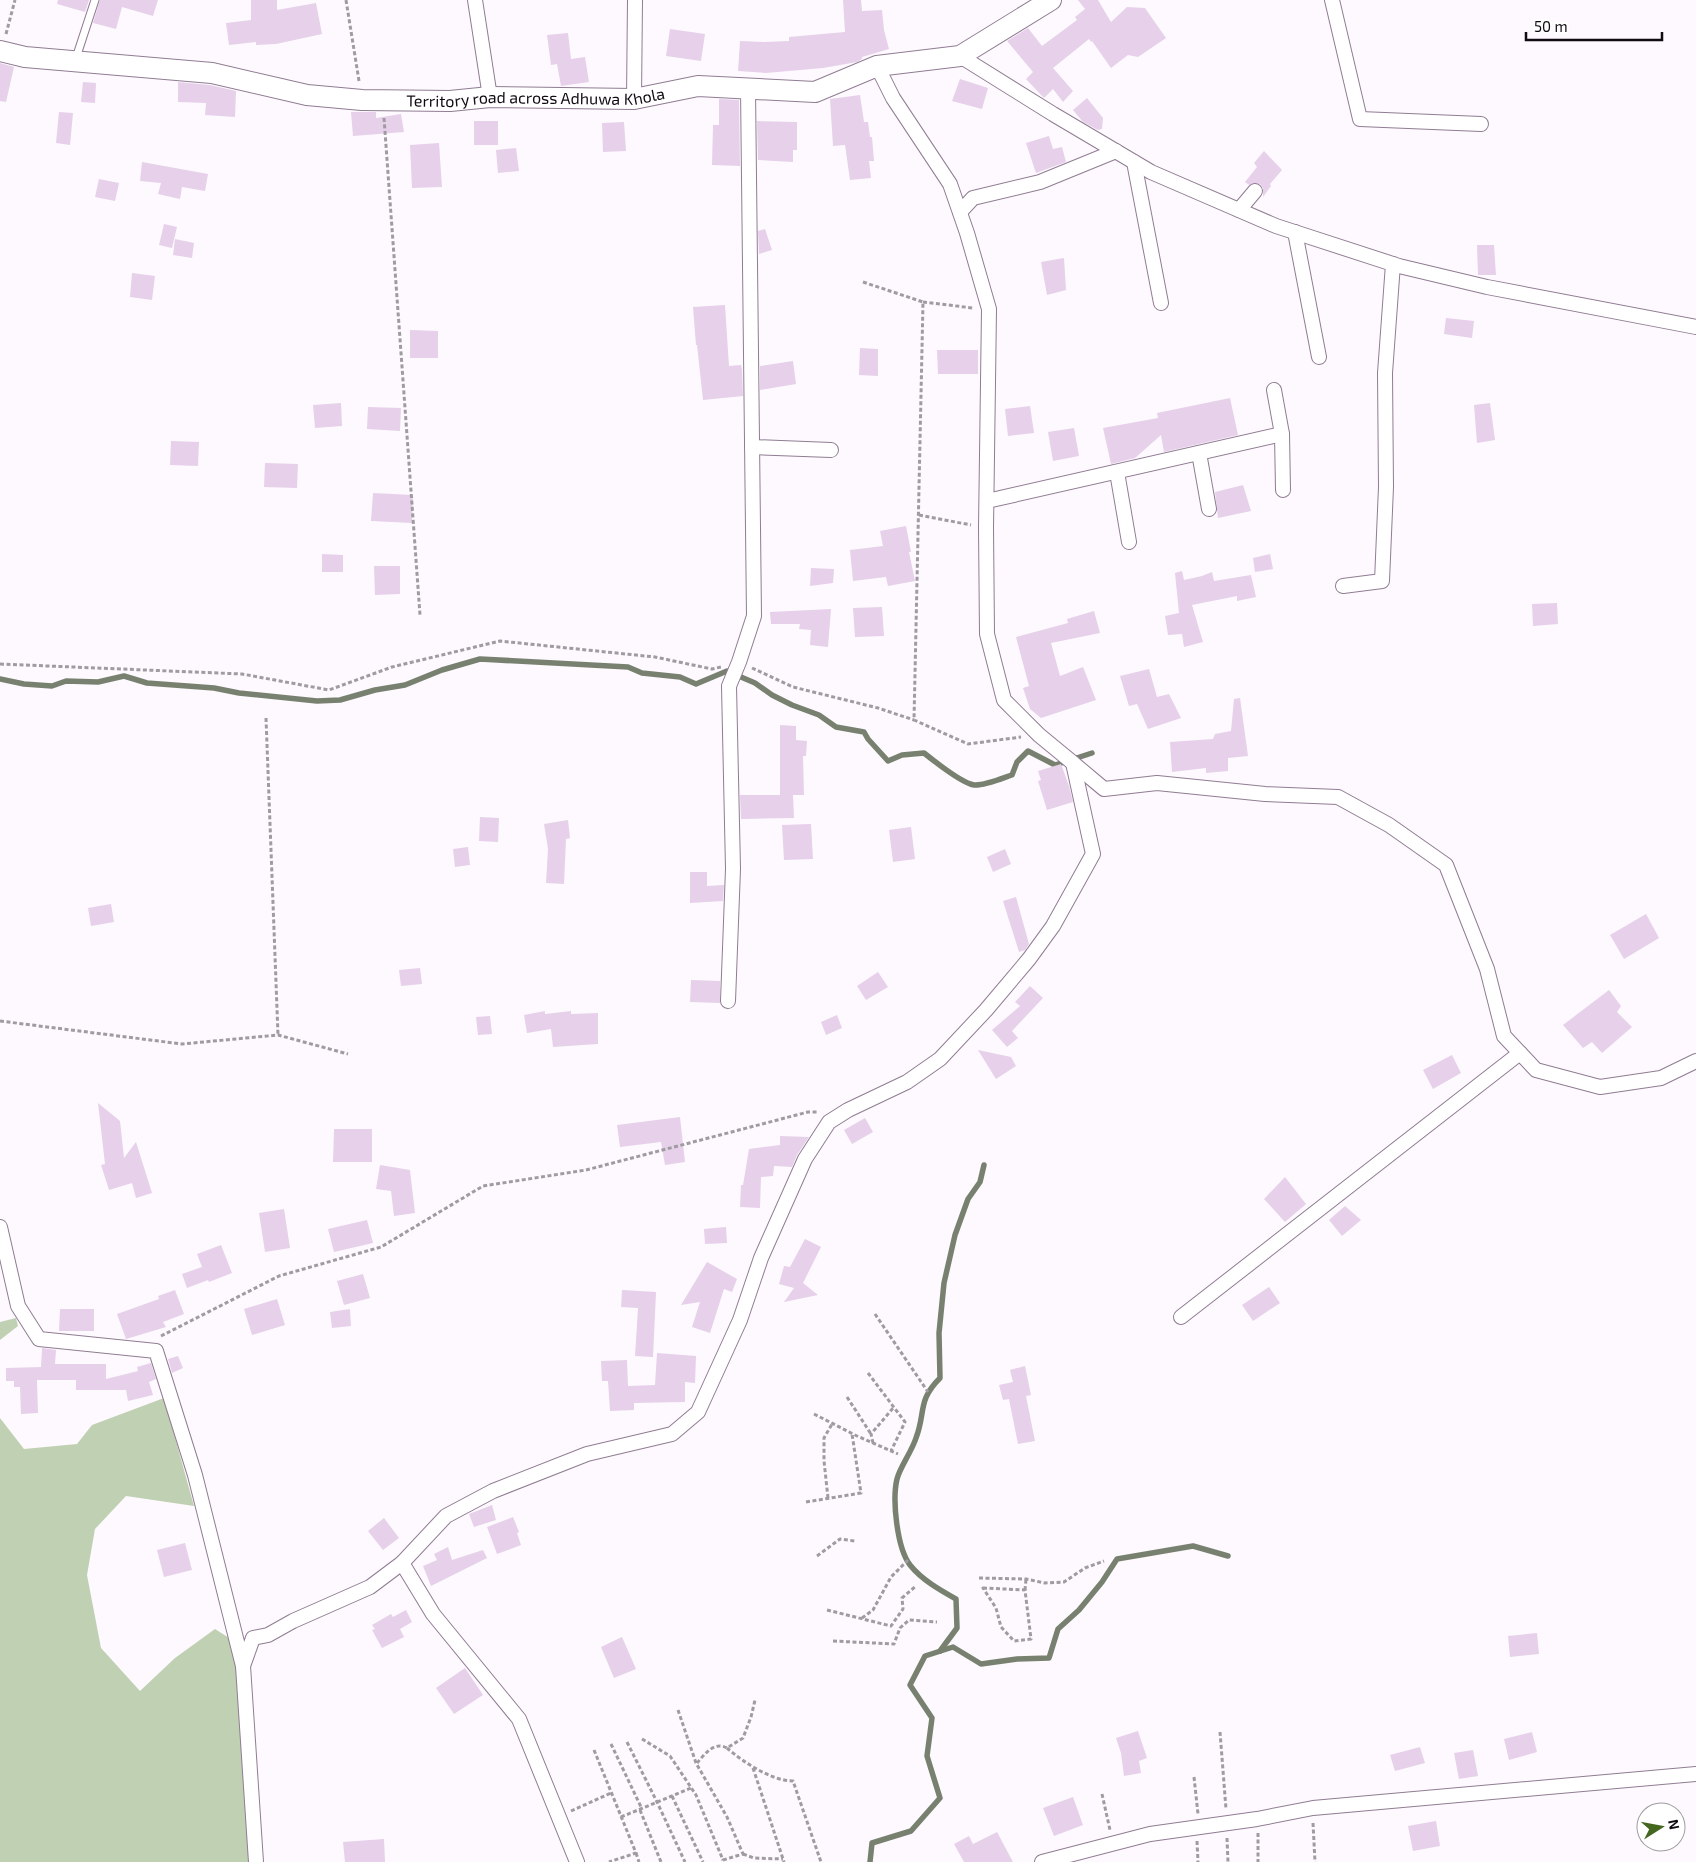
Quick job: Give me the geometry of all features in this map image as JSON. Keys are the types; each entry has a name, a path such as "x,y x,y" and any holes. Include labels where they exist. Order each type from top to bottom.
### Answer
{"street":[{"path":"475,0 490,97"},
{"path":"634,99 635,0"},
{"name":"Territory road across Adhuwa Khola","path":"0,51 25,57 212,73 307,95 362,100 450,101 490,97 634,99 698,86 815,92 877,66 960,56 1051,0"},
{"path":"1332,0 1360,118 1481,124"},
{"path":"960,56 1151,172 1276,226 1393,264 1487,287 1696,327"},
{"path":"877,66 893,98 950,184 989,309 986,501 987,634 1004,700 1039,735 1104,789 1157,783 1265,794 1338,797 1389,825 1446,865 1487,969 1504,1036 1536,1070 1600,1088 1661,1078 1696,1061"},
{"path":"728,1001 733,869 729,686 754,616 748,89"},
{"path":"960,212 973,198 1040,182 1116,151"},
{"path":"1134,162 1160,303"},
{"path":"1239,210 1255,190"},
{"path":"1295,232 1320,357"},
{"path":"1343,586 1382,581 1386,487 1385,373 1393,264"},
{"path":"1274,390 1282,434 1283,490"},
{"path":"986,501 1282,434"},
{"path":"752,447 831,450"},
{"path":"1199,453 1209,509"},
{"path":"1117,472 1129,542"},
{"path":"243,1666 253,1638 268,1635 293,1621 370,1587 402,1563 446,1516 493,1491 587,1454 672,1434 698,1412 740,1320 761,1258 805,1159 829,1122 848,1110 907,1082 940,1059 986,1010 1053,926 1093,854 1073,763"},
{"path":"1182,1317 1520,1053"},
{"path":"0,1227 18,1306 39,1339 156,1351 195,1475 243,1666 256,1862"},
{"path":"402,1563 433,1614 519,1719 577,1862"},
{"path":"1042,1862 1150,1834 1227,1824 1313,1808 1696,1774"}],"lane":[{"path":"75,61 95,0"}],"path":[{"path":"0,51 15,0"},
{"path":"346,0 362,100"},
{"path":"383,100 420,615"},
{"path":"863,282 923,302 989,309"},
{"path":"914,720 923,302"},
{"path":"919,514 986,528"},
{"path":"0,664 242,674 329,690 392,667 500,641 655,657 712,669 739,662 793,688 878,708 914,720 968,744 1039,735"},
{"path":"266,718 278,1035"},
{"path":"0,1021 182,1044 278,1035 348,1054"},
{"path":"156,1351 160,1337 279,1276 381,1247 482,1186 586,1170 808,1112 848,1110"},
{"path":"875,1314 928,1392"},
{"path":"868,1373 905,1422 891,1451"},
{"path":"847,1397 871,1434 873,1443"},
{"path":"871,1434 894,1408"},
{"path":"814,1414 852,1434 898,1454"},
{"path":"828,1498 824,1461 824,1438 832,1424"},
{"path":"806,1502 861,1493 852,1434"},
{"path":"817,1556 840,1538 855,1540"},
{"path":"862,1618 873,1610 891,1577 908,1560"},
{"path":"979,1578 1026,1579 1045,1583 1064,1582 1085,1568 1104,1561"},
{"path":"1025,1590 983,1588 996,1608 1001,1627 1014,1641 1032,1638 1025,1590 1026,1579"},
{"path":"828,1610 891,1626 903,1609 902,1598 916,1586"},
{"path":"833,1641 894,1644 900,1628 909,1620 937,1622"},
{"path":"727,1748 743,1738 751,1718 755,1700"},
{"path":"678,1710 696,1763 727,1817 743,1854"},
{"path":"1220,1732 1228,1862"},
{"path":"642,1739 670,1756 696,1795 724,1861 743,1854 754,1858 783,1860 753,1767"},
{"path":"627,1742 684,1862"},
{"path":"611,1744 641,1809 661,1862"},
{"path":"696,1763 712,1747 722,1745 753,1767 785,1781 793,1781 821,1862"},
{"path":"594,1750 639,1862"},
{"path":"1194,1777 1199,1827"},
{"path":"621,1817 690,1788"},
{"path":"559,1816 611,1793"},
{"path":"1102,1794 1113,1844"},
{"path":"672,1796 703,1862"},
{"path":"1313,1808 1315,1862"},
{"path":"1257,1819 1258,1862"},
{"path":"609,1862 636,1853"}],"green space":[{"path":"16,1318 18,1326 0,1340 0,1322"},
{"path":"164,1398 194,1506 126,1496 95,1529 87,1575 101,1648 140,1691 175,1658 215,1629 234,1641 253,1862 0,1862 0,1418 24,1449 77,1444 92,1425"}],"building":[{"path":"58,0 89,0 85,12 57,4"},
{"path":"100,0 158,0 153,16 122,7 116,29 93,23"},
{"path":"251,0 277,0 277,10 316,3 322,34 276,44 256,45 256,42 229,45 226,23 251,20"},
{"path":"843,0 861,0 862,11 882,10 884,30 889,49 862,57 857,62 823,68 766,73 738,71 740,41 789,41 789,37 845,32"},
{"path":"1078,0 1098,0 1111,22 1127,7 1145,8 1166,38 1138,57 1128,55 1111,68 1089,39 1053,68 1073,91 1063,102 1053,89 1044,98 1026,79 1033,72 1007,41 1028,28 1042,46 1077,20 1075,17 1085,9"},
{"path":"670,29 705,34 701,61 666,56"},
{"path":"568,33 571,59 585,57 589,82 561,86 557,64 551,65 547,35"},
{"path":"0,63 14,67 6,102 0,101"},
{"path":"960,79 988,88 982,109 952,101"},
{"path":"83,82 96,83 95,103 81,102"},
{"path":"178,82 210,85 236,91 235,117 205,115 206,103 178,102"},
{"path":"860,95 864,122 868,122 870,137 872,137 874,161 869,161 871,178 850,180 845,145 833,146 830,99"},
{"path":"1087,98 1103,118 1102,129 1098,130 1083,122 1073,110"},
{"path":"719,99 739,100 740,166 712,165 713,125 719,125"},
{"path":"59,112 73,113 70,145 56,143"},
{"path":"351,112 376,112 376,118 401,114 404,132 353,136"},
{"path":"474,121 498,121 498,145 474,145"},
{"path":"757,121 797,122 797,150 793,150 793,162 758,160"},
{"path":"624,122 626,151 603,152 602,123"},
{"path":"1049,136 1053,149 1062,147 1066,162 1036,173 1026,143"},
{"path":"439,143 442,187 412,188 410,145"},
{"path":"516,148 519,171 498,173 496,150"},
{"path":"1264,151 1282,170 1270,184 1271,186 1263,197 1263,188 1260,184 1252,183 1249,185 1245,182 1257,167 1254,163"},
{"path":"142,162 208,174 205,191 182,187 180,199 158,194 161,183 140,181"},
{"path":"99,179 119,183 115,201 95,197"},
{"path":"164,224 177,227 172,248 159,245"},
{"path":"765,229 772,250 759,254 758,231"},
{"path":"175,239 194,243 192,258 173,255"},
{"path":"1477,245 1494,245 1496,275 1478,275"},
{"path":"1064,258 1066,290 1047,295 1041,262"},
{"path":"132,273 155,276 152,300 130,297"},
{"path":"725,305 729,366 741,365 743,396 703,400 693,307"},
{"path":"1446,318 1474,321 1472,338 1444,334"},
{"path":"410,330 438,331 438,358 410,358"},
{"path":"860,348 878,349 878,376 859,375"},
{"path":"937,350 978,350 978,374 938,374"},
{"path":"793,361 796,384 760,390 760,366"},
{"path":"1230,398 1238,435 1164,452 1161,435 1135,458 1111,464 1103,428 1158,418 1157,413"},
{"path":"341,403 342,426 315,428 313,405"},
{"path":"1490,403 1495,440 1477,443 1474,405"},
{"path":"1030,406 1034,433 1008,436 1005,409"},
{"path":"368,407 401,408 400,431 367,429"},
{"path":"1074,428 1079,456 1053,461 1048,432"},
{"path":"171,441 199,442 198,466 170,465"},
{"path":"265,463 298,464 297,488 264,487"},
{"path":"1243,485 1251,511 1218,518 1215,492"},
{"path":"373,493 413,495 412,523 371,521"},
{"path":"906,526 915,581 888,586 886,577 853,581 850,550 883,546 880,531"},
{"path":"322,554 343,555 343,572 322,572"},
{"path":"1270,554 1273,569 1255,572 1253,558"},
{"path":"374,566 400,566 400,594 375,595"},
{"path":"811,568 834,569 833,583 810,586"},
{"path":"1182,571 1184,580 1212,572 1214,581 1251,575 1256,597 1237,601 1237,596 1192,605 1203,642 1184,647 1182,634 1168,635 1165,616 1179,613 1175,573"},
{"path":"1557,603 1558,624 1533,626 1532,604"},
{"path":"882,607 884,636 855,637 853,608"},
{"path":"831,609 828,647 810,645 811,630 799,629 800,624 771,624 770,612"},
{"path":"1094,611 1100,633 1051,643 1060,676 1083,667 1096,700 1041,718 1030,709 1023,688 1029,686 1016,637 1068,623 1067,619"},
{"path":"1149,669 1157,697 1169,694 1181,718 1148,729 1137,704 1129,706 1120,676"},
{"path":"1240,698 1248,756 1228,758 1228,771 1206,773 1206,768 1172,772 1170,742 1213,739 1215,734 1231,731 1234,699"},
{"path":"780,725 796,726 796,740 807,741 806,756 803,756 804,795 793,795 794,818 741,819 740,795 780,795"},
{"path":"1061,764 1073,802 1047,810 1038,781 1041,780 1038,771"},
{"path":"480,817 499,818 498,842 479,841"},
{"path":"568,820 570,838 566,839 564,884 546,883 548,849 544,824"},
{"path":"811,824 813,859 784,860 782,825"},
{"path":"911,827 915,859 893,862 889,830"},
{"path":"468,847 470,865 455,867 453,849"},
{"path":"1005,849 1011,864 993,872 987,857"},
{"path":"690,872 707,872 707,886 724,885 723,901 690,903"},
{"path":"1016,897 1029,944 1025,950 1019,952 1003,901"},
{"path":"111,904 114,922 91,926 88,908"},
{"path":"1646,914 1659,938 1624,959 1610,935"},
{"path":"420,968 422,984 401,986 399,970"},
{"path":"878,972 888,987 866,1000 857,986"},
{"path":"691,980 720,981 720,1003 690,1002"},
{"path":"1030,986 1043,998 1012,1031 1018,1038 1007,1047 992,1030 1020,1006 1015,1002"},
{"path":"1609,990 1621,1006 1617,1012 1632,1027 1602,1053 1592,1042 1583,1048 1563,1025"},
{"path":"545,1011 545,1014 571,1011 571,1014 598,1013 598,1044 553,1047 551,1029 527,1033 524,1015"},
{"path":"837,1015 842,1028 826,1035 821,1022"},
{"path":"490,1016 492,1034 478,1035 476,1017"},
{"path":"978,1050 1011,1057 1016,1066 996,1079"},
{"path":"1452,1055 1461,1073 1433,1089 1423,1070"},
{"path":"98,1103 120,1121 124,1158 136,1142 152,1193 136,1198 132,1183 109,1190 101,1165 105,1164"},
{"path":"680,1117 685,1162 665,1165 661,1142 620,1147 617,1125"},
{"path":"865,1118 873,1132 852,1144 844,1130"},
{"path":"334,1129 372,1129 372,1162 333,1162"},
{"path":"780,1136 809,1137 797,1155 792,1167 774,1166 773,1176 761,1177 760,1208 740,1207 741,1185 743,1185 749,1149 780,1145"},
{"path":"380,1165 410,1170 415,1213 394,1216 391,1191 376,1189"},
{"path":"1285,1177 1306,1204 1285,1222 1264,1199"},
{"path":"1345,1206 1361,1220 1342,1236 1329,1220"},
{"path":"284,1209 290,1248 265,1252 259,1213"},
{"path":"367,1220 373,1243 334,1252 328,1229"},
{"path":"726,1227 727,1243 705,1244 704,1229"},
{"path":"805,1239 821,1247 803,1283 818,1295 784,1302 794,1288 779,1284 784,1266 790,1267"},
{"path":"221,1245 232,1273 187,1288 182,1274 202,1267 197,1254"},
{"path":"707,1262 737,1279 732,1292 724,1289 710,1333 692,1327 700,1302 681,1305"},
{"path":"363,1274 370,1298 344,1305 337,1281"},
{"path":"1269,1287 1280,1303 1253,1321 1242,1305"},
{"path":"175,1290 184,1314 163,1322 166,1327 126,1339 117,1314 159,1299 158,1296"},
{"path":"622,1290 656,1292 653,1357 635,1356 638,1308 621,1307"},
{"path":"277,1299 285,1325 252,1335 244,1309"},
{"path":"60,1309 94,1309 94,1331 59,1331"},
{"path":"350,1309 351,1326 332,1328 330,1312"},
{"path":"42,1348 56,1350 55,1364 106,1364 106,1379 138,1371 137,1367 151,1363 156,1379 149,1382 153,1395 128,1401 126,1390 76,1390 76,1380 37,1380 38,1413 21,1414 20,1387 14,1387 14,1381 6,1381 6,1368 41,1367"},
{"path":"657,1353 696,1356 695,1383 685,1382 685,1402 634,1403 634,1410 610,1411 608,1381 602,1381 601,1361 627,1360 628,1386 655,1385"},
{"path":"178,1356 183,1368 172,1373 168,1359"},
{"path":"1025,1366 1031,1395 1026,1396 1035,1441 1018,1444 1009,1399 1003,1400 999,1385 1013,1382 1010,1370"},
{"path":"492,1505 496,1520 474,1527 469,1514"},
{"path":"513,1517 519,1532 517,1533 521,1545 497,1554 487,1527"},
{"path":"384,1518 399,1538 383,1550 368,1531"},
{"path":"185,1543 192,1570 164,1577 157,1550"},
{"path":"448,1547 452,1560 483,1550 487,1558 431,1586 423,1566 437,1560 434,1554"},
{"path":"406,1610 412,1622 400,1629 404,1637 382,1648 372,1630 375,1629 372,1625 391,1614 393,1617"},
{"path":"1537,1633 1539,1654 1510,1657 1508,1636"},
{"path":"622,1637 636,1669 614,1678 601,1647"},
{"path":"465,1668 483,1695 454,1714 436,1688"},
{"path":"1138,1731 1147,1758 1139,1761 1141,1773 1124,1776 1121,1753 1116,1738"},
{"path":"1532,1732 1537,1752 1509,1760 1504,1739"},
{"path":"1420,1747 1425,1763 1395,1771 1390,1755"},
{"path":"1473,1750 1478,1776 1459,1779 1454,1753"},
{"path":"1073,1797 1083,1825 1054,1836 1043,1808"},
{"path":"1436,1821 1440,1846 1413,1851 1408,1826"},
{"path":"997,1832 1013,1862 964,1862 954,1844 969,1836 973,1844"},
{"path":"384,1839 385,1862 345,1862 343,1842"}],"waterway":[{"path":"0,679 24,684 52,686 66,681 98,682 124,676 147,683 214,688 239,693 317,701 340,700 375,690 405,685 442,670 480,659 628,667 642,673 680,677 696,684 727,671 755,683 772,695 792,705 819,715 836,727 864,732 888,761 902,755 924,753 956,776 974,785 988,783 1012,775 1017,762 1028,751 1055,765 1092,753"},
{"path":"940,1651 957,1628 956,1599 926,1580 910,1565 899,1536 895,1499 897,1479 916,1438 925,1400 940,1378 939,1333 944,1283 955,1235 968,1199 980,1182 984,1165"},
{"path":"870,1862 872,1843 911,1831 940,1798 927,1756 932,1718 910,1685 925,1656 953,1647 981,1664 1017,1659 1049,1658 1058,1629 1079,1610 1102,1582 1117,1559 1193,1546 1228,1556"}]}
